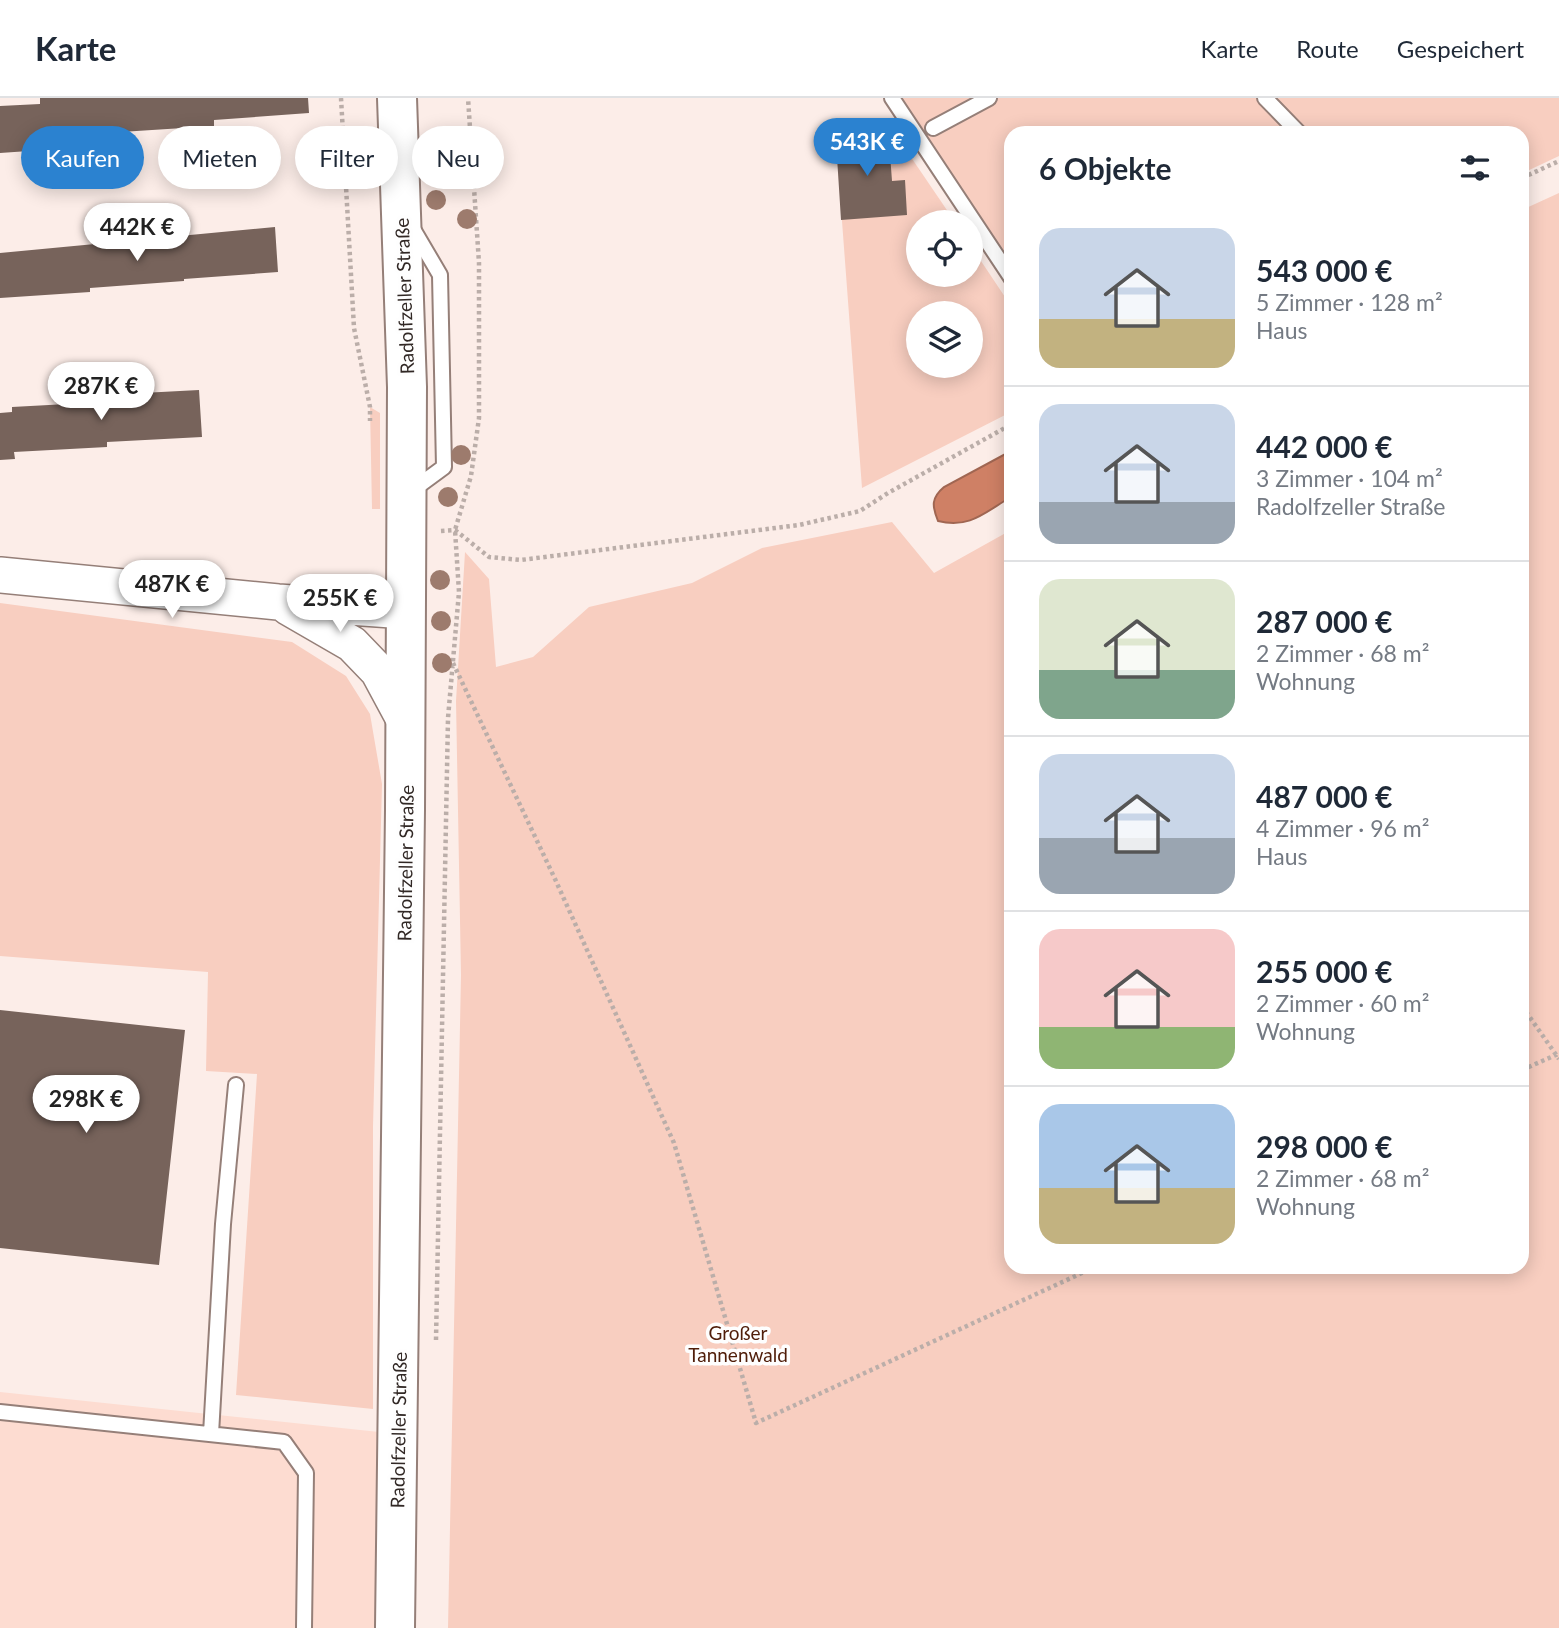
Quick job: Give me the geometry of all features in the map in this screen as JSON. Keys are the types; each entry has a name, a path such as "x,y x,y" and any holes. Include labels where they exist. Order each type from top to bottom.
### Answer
{"main road":[{"name":"Radolfzeller Straße","path":"395,1628 406,723 407,387 397,98"}],"street":[{"path":"0,575 278,602 406,611"},
{"path":"278,602 352,644 378,671 406,723"}],"lane":[{"path":"892,98 1004,267"},
{"path":"933,128 989,98"},
{"path":"1265,98 1292,126"},
{"path":"211,1434 223,1224 236,1085"},
{"path":"0,1412 284,1442 306,1473 304,1628"}],"path":[{"path":"341,98 354,327 370,407 370,433"},
{"path":"435,1354 448,718 459,592 455,530 471,476 479,418 479,263 468,98"},
{"path":"1529,175 1559,161"},
{"path":"406,533 455,530 489,557 521,560 799,525 860,511 1004,428"},
{"path":"452,662 555,878 674,1143 756,1423 1080,1274"},
{"path":"1529,1016 1558,1055 1529,1067"}],"shaded area":[{"path":"1004,455 1004,501 977,518 959,523 938,521 934,502 944,487"},
{"path":"0,1392 398,1434 395,1628 0,1628"}],"green space":[{"path":"892,98 1559,98 1559,156 1529,170 1529,126 1004,126 1004,268 983,236 983,210 966,210"},
{"path":"836,141 900,141 947,210 906,210 906,287 983,287 983,264 1004,296 1004,416 862,488"},
{"name":"Großer Tannenwald","path":"1559,193 1559,1628 448,1628 461,975 456,701 465,552 489,579 496,667 533,657 589,607 692,583 762,548 892,522 934,573 1004,534 1004,1274 1529,1274 1529,207"},
{"path":"370,407 380,413 380,509 372,509"},
{"path":"0,603 292,642 346,676 370,714 382,784 373,1127 373,1409 236,1395 257,1074 206,1071 208,972 0,956"}],"building":[{"path":"40,98 308,98 309,113 214,120 214,126 158,126 158,130 144,131 144,126 21,126 21,152 0,153 0,106 40,104"},
{"path":"869,128 870,141 889,140 892,181 905,180 906,215 841,220 836,141 842,130"},
{"path":"275,227 278,272 90,288 90,292 0,298 0,253"},
{"path":"199,390 202,437 107,442 107,447 14,452 15,459 0,460 0,413 12,412 12,407 104,402 104,395"},
{"path":"0,1010 185,1030 159,1265 0,1248"}]}
